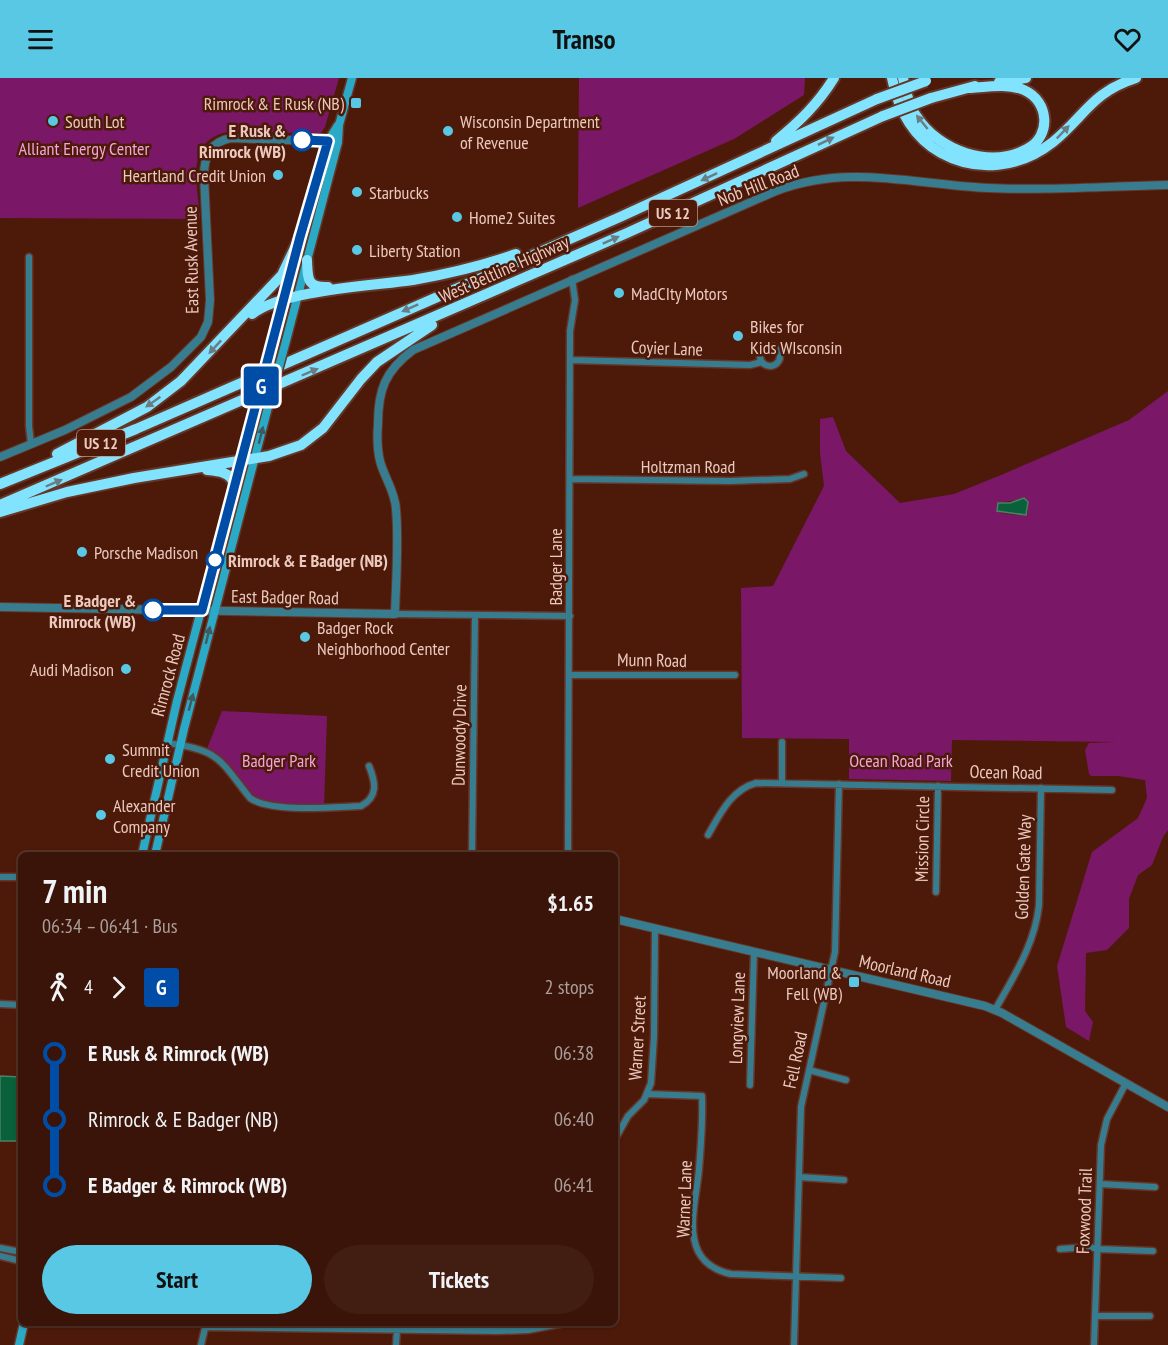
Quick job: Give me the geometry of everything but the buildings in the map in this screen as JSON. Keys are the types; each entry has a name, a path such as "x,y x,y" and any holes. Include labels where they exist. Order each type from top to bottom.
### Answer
{"highway":[{"path":"762,152 806,116 823,97 834,78"},
{"path":"892,78 906,119 918,135 952,159 975,165 996,165 1017,161 1037,153 1055,141 1088,106 1106,92 1136,78"},
{"path":"903,78 916,117 948,147 969,154 990,157 1028,149 1039,139 1045,125 1045,114 1034,96 1023,89 1010,87 969,88"},
{"name":"West Beltline Highway","path":"0,505 684,208 883,116 930,98 969,88 1026,78"},
{"name":"West Beltline Highway","path":"0,483 136,429 687,188 835,117 931,80"},
{"path":"232,329 269,304 361,286 454,273 494,262 598,225"},
{"path":"0,483 147,407 181,381 282,275 300,237"},
{"path":"307,260 308,278 314,286 319,288 361,286"},
{"path":"0,512 67,492 134,478 256,458 292,448 313,437 323,428 377,362 461,306"},
{"path":"195,468 221,472 230,476 234,484"}],"main road":[{"name":"Rimrock Road","path":"156,852 214,610 338,142 339,125 352,78"},
{"name":"Rimrock Road","path":"143,852 167,743 300,237 328,141 339,125"},
{"path":"19,1345 23,1326"}],"street":[{"name":"East Rusk Avenue","path":"0,457 65,430 131,397 164,374 201,337 210,311 204,176 205,160 210,149 221,140 231,138 338,142"},
{"name":"Nob Hill Road","path":"394,614 396,507 380,463 377,444 378,406 385,380 394,366 402,358 426,343 776,190 800,183 861,176 989,188 1168,185"},
{"path":"29,256 29,426 31,444"},
{"name":"Badger Lane","path":"568,852 570,331 575,300 572,279"},
{"name":"Coyier Lane","path":"571,360 750,365 762,362"},
{"name":"Holtzman Road","path":"570,479 730,482 790,479 804,474"},
{"name":"East Badger Road","path":"0,608 570,616"},
{"name":"Dunwoody Drive","path":"472,852 475,615"},
{"name":"Munn Road","path":"569,675 735,675"},
{"path":"782,742 782,783"},
{"path":"167,743 206,751 216,756 250,798 255,802 273,806 360,806 371,799 375,790 374,777 369,766"},
{"name":"Ocean Road","path":"708,835 731,798 756,783 1112,790"},
{"name":"Fell Road","path":"794,1345 801,1107 835,952 839,784"},
{"name":"Mission Circle","path":"936,892 938,786"},
{"name":"Golden Gate Way","path":"995,1010 1026,954 1037,924 1040,905 1041,788"},
{"path":"0,877 18,877"},
{"name":"Moorland Road","path":"618,920 985,1006 1168,1107"},
{"name":"Warner Street","path":"618,1134 628,1116 647,1094 651,1083 655,929"},
{"name":"Longview Lane","path":"750,1085 754,952"},
{"path":"0,1004 18,1005"},
{"path":"809,1070 846,1080"},
{"name":"Foxwood Trail","path":"1094,1345 1101,1145 1105,1126 1126,1083"},
{"name":"Warner Lane","path":"647,1094 702,1096 701,1145 694,1233 697,1249 707,1263 716,1270 731,1274 796,1277"},
{"path":"799,1177 844,1180"},
{"path":"1100,1184 1155,1187"},
{"path":"1060,1249 1089,1247 1098,1250 1153,1251"},
{"path":"0,1248 18,1251"},
{"path":"0,1256 18,1260"},
{"path":"796,1277 841,1278"},
{"path":"1095,1316 1150,1316"},
{"path":"201,1345 205,1326"},
{"path":"243,1326 498,1331 528,1330 549,1326"},
{"path":"497,1326 498,1331"},
{"path":"396,1345 397,1330"}],"green space":[{"name":"Alliant Energy Center","path":"0,78 339,78 325,127 321,133 228,132 214,137 205,144 199,154 196,179 200,219 0,218"},
{"path":"579,78 805,78 804,95 734,139 578,208"},
{"name":"Ocean Road Park","path":"1168,391 1168,830 1152,865 1138,875 1129,899 1129,928 1107,950 1086,953 1085,1011 1093,1022 1089,1041 1066,1027 1057,966 1092,852 1138,818 1147,798 1145,780 1089,774 1085,750 1089,743 1116,742 952,740 951,781 849,779 849,739 742,738 741,588 773,586 824,486 820,453 820,419 833,417 846,451 900,503 954,494 1129,420","holes":["1022,499 1028,512 1017,515 1001,513 998,503"]},
{"name":"Badger Park","path":"222,711 327,716 324,807 273,806 255,802 206,751"}],"shaded area":[{"path":"1024,498 1028,502 1026,515 997,511 998,503 1010,503"},
{"path":"0,1076 18,1077 18,1141 0,1141"}],"bus line":[{"name":"G","path":"153,610 202,610 300,237 328,141 302,140"}],"place":[{"name":"Rimrock & E Rusk (NB)","path":"356,103"},
{"name":"South Lot","path":"53,121"},
{"name":"Wisconsin Department of Revenue","path":"448,131"},
{"name":"E Rusk & Rimrock (WB)","path":"302,140"},
{"name":"Heartland Credit Union","path":"278,175"},
{"name":"Starbucks","path":"357,192"},
{"name":"Home2 Suites","path":"457,217"},
{"name":"Liberty Station","path":"357,250"},
{"name":"MadCIty Motors","path":"619,293"},
{"name":"Bikes for Kids WIsconsin","path":"738,336"},
{"name":"Porsche Madison","path":"82,552"},
{"name":"Rimrock & E Badger (NB)","path":"215,560"},
{"name":"E Badger & Rimrock (WB)","path":"153,610"},
{"name":"Badger Rock Neighborhood Center","path":"305,637"},
{"name":"Audi Madison","path":"126,669"},
{"name":"Summit Credit Union","path":"110,759"},
{"name":"Alexander Company","path":"101,815"},
{"name":"Moorland & Fell (WB)","path":"854,982"}]}
